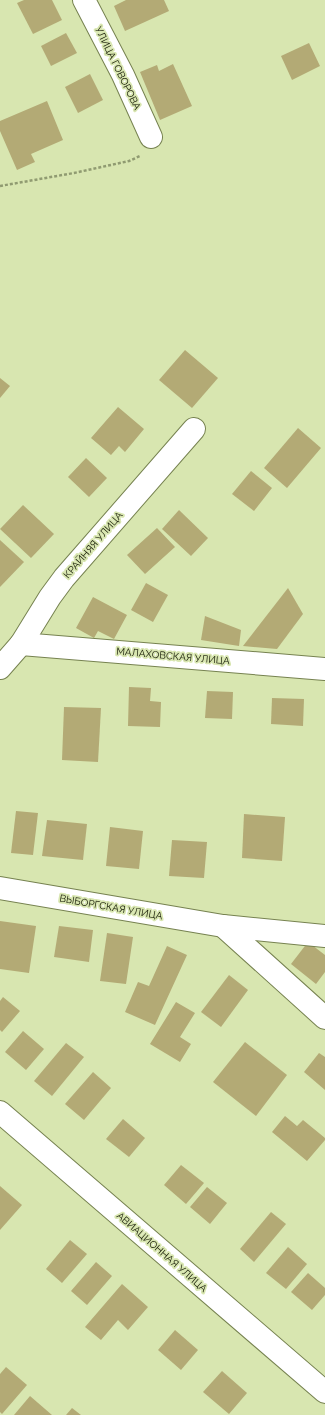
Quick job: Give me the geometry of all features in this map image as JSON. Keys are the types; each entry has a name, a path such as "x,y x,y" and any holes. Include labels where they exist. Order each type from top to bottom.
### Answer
{"street":[{"name":"УЛИЦА ГОВОРОВА","path":"84,0 123,75 152,137"},
{"name":"КРАЙНЯЯ УЛИЦА","path":"0,668 21,644 50,597 64,578 194,429"},
{"name":"МАЛАХОВСКАЯ УЛИЦА","path":"21,644 325,669"},
{"name":"ВЫБОРГСКАЯ УЛИЦА","path":"0,888 223,926 325,936"},
{"path":"223,926 325,1018"},
{"name":"АВИАЦИОННАЯ УЛИЦА","path":"4,1123 325,1392"}],"path":[{"path":"0,186 74,173 129,161 146,152 152,137"}],"building":[{"path":"24,0 52,0 62,20 33,34 17,3"},
{"path":"126,0 164,0 169,11 125,31 114,6"},
{"path":"66,33 77,53 51,66 41,46"},
{"path":"309,43 320,66 292,80 281,56"},
{"path":"173,64 192,106 160,120 140,72 157,65 159,71"},
{"path":"90,74 103,100 78,113 65,87"},
{"path":"47,101 63,140 31,154 35,162 17,170 0,131 0,121"},
{"path":"185,350 218,378 192,408 159,380"},
{"path":"0,378 10,386 0,398"},
{"path":"118,407 144,429 125,452 119,446 111,455 91,438"},
{"path":"298,428 321,448 287,488 264,468"},
{"path":"86,458 107,478 89,497 68,477"},
{"path":"251,471 272,488 254,511 232,494"},
{"path":"23,505 54,534 31,558 0,529"},
{"path":"179,510 208,538 191,556 162,529"},
{"path":"157,528 175,547 145,574 127,555"},
{"path":"0,540 24,562 0,587"},
{"path":"146,583 168,595 153,622 131,610"},
{"path":"288,588 303,614 277,649 243,646"},
{"path":"93,597 127,615 114,639 98,631 94,638 76,628"},
{"path":"205,616 241,630 239,646 201,640"},
{"path":"129,687 151,688 150,701 161,702 160,727 128,726"},
{"path":"207,691 233,692 232,719 205,718"},
{"path":"272,698 304,699 303,726 271,724"},
{"path":"64,707 101,708 98,762 62,760"},
{"path":"16,811 38,813 33,855 11,853"},
{"path":"244,814 285,817 282,861 242,858"},
{"path":"47,820 87,824 83,860 42,856"},
{"path":"110,827 143,831 139,869 106,866"},
{"path":"172,840 207,842 204,878 169,876"},
{"path":"0,921 36,926 29,973 0,969"},
{"path":"59,926 93,930 89,962 54,957"},
{"path":"107,933 133,937 126,984 100,981"},
{"path":"308,942 325,955 325,972 316,984 291,964"},
{"path":"167,946 187,955 155,1025 125,1012 138,982 149,986"},
{"path":"229,975 248,990 221,1027 201,1012"},
{"path":"3,997 20,1011 2,1032 0,1030 0,1001"},
{"path":"176,1002 195,1013 180,1037 191,1044 180,1062 150,1044"},
{"path":"23,1031 44,1049 26,1070 5,1052"},
{"path":"245,1042 287,1075 256,1116 213,1082"},
{"path":"66,1043 84,1057 52,1096 34,1081"},
{"path":"319,1053 325,1057 325,1090 304,1072"},
{"path":"93,1072 111,1088 84,1120 65,1104"},
{"path":"285,1116 297,1126 303,1120 325,1138 325,1140 307,1161 272,1132"},
{"path":"123,1119 145,1138 129,1157 106,1139"},
{"path":"181,1165 204,1183 186,1204 164,1185"},
{"path":"0,1186 22,1205 0,1230"},
{"path":"207,1187 227,1203 210,1224 190,1207"},
{"path":"271,1212 286,1224 254,1262 240,1249"},
{"path":"70,1240 87,1254 62,1283 46,1269"},
{"path":"288,1247 307,1264 286,1289 266,1273"},
{"path":"96,1262 112,1276 87,1305 71,1291"},
{"path":"308,1273 325,1288 325,1295 312,1310 291,1292"},
{"path":"122,1284 148,1307 128,1330 118,1320 101,1340 85,1327"},
{"path":"175,1330 198,1350 181,1370 158,1350"},
{"path":"6,1367 27,1385 2,1414 0,1412 0,1374"},
{"path":"222,1371 247,1393 229,1414 203,1392"},
{"path":"30,1396 52,1415 14,1415"},
{"path":"72,1408 81,1415 66,1415"}]}
